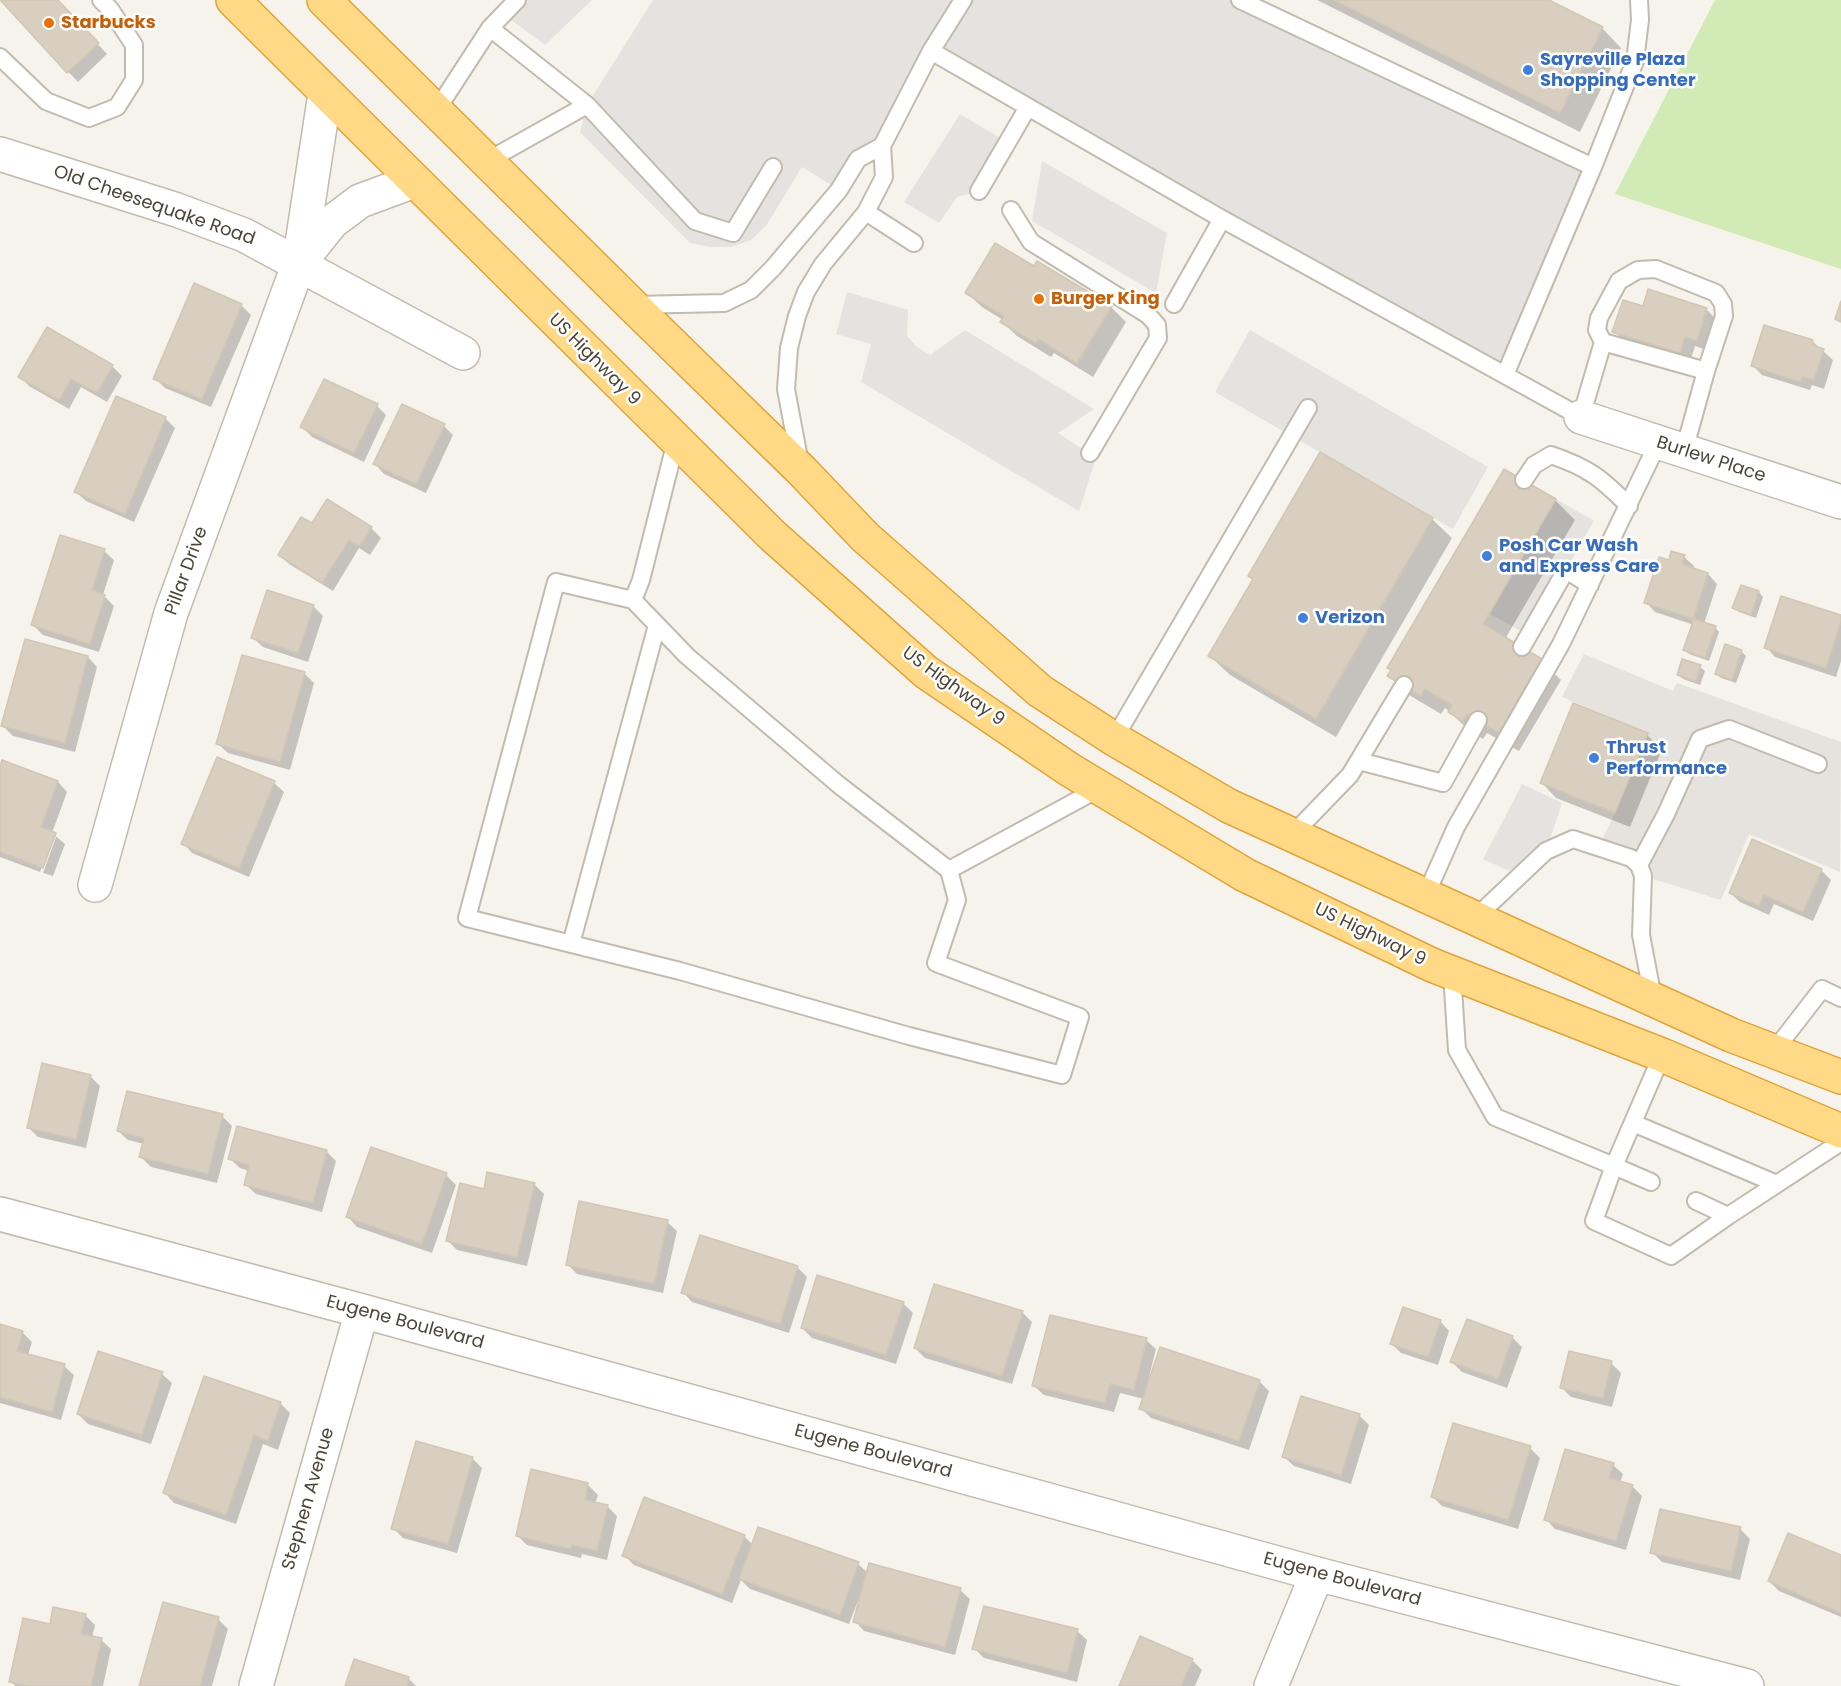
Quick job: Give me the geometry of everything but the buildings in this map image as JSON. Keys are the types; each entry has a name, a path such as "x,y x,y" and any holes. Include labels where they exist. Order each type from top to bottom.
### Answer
{"highway":[{"name":"US Highway 9","path":"233,0 773,536 926,672 1070,770 1245,875 1452,973 1662,1055 1841,1131"},
{"path":"324,0 802,471 865,537 1041,691 1114,739 1229,806 1731,1035 1841,1077"}],"street":[{"name":"Pillar Drive","path":"95,885 171,613 299,263 326,94"},
{"name":"Old Cheesequake Road","path":"0,154 188,214 244,235 463,353"},
{"name":"Pillar Drive","path":"299,263 332,222 360,201 414,181"},
{"name":"Burlew Place","path":"1581,417 1841,502"},
{"name":"Eugene Boulevard","path":"0,1214 362,1311 1317,1574 1747,1686"},
{"name":"Stephen Avenue","path":"256,1686 362,1311"},
{"path":"1271,1686 1317,1574"}],"lane":[{"path":"0,57 46,100 89,118 117,107 134,80 134,45 110,9 101,0"},
{"path":"436,111 490,28 517,0"},
{"path":"802,471 786,389 789,348 797,316 806,292 823,264 866,212 884,177 882,146 931,51 963,0"},
{"path":"1240,0 1593,167"},
{"path":"1505,375 1635,61 1640,20 1639,0"},
{"path":"490,28 586,105 695,221 733,233 773,167"},
{"path":"931,51 1221,219 1581,417 1603,342 1597,330 1599,318 1619,281 1638,270 1656,269 1716,293 1723,304 1724,316 1706,371 1671,447 1629,506 1561,644 1456,827 1425,897"},
{"path":"487,161 586,105"},
{"path":"979,191 1028,107"},
{"path":"632,305 724,303 751,290 773,268 839,190 858,159 882,146"},
{"path":"1011,210 1030,242 1148,315 1157,325 1158,338 1089,453"},
{"path":"866,212 914,243"},
{"path":"1174,304 1221,219"},
{"path":"1603,342 1706,371"},
{"path":"1114,739 1308,408"},
{"path":"633,600 641,580 676,441"},
{"path":"1524,480 1534,465 1551,455 1580,465 1603,480 1629,506"},
{"path":"1522,647 1566,570 1590,585"},
{"path":"556,582 633,600 657,625 687,656 839,785 949,870 957,900 936,963 1080,1017 1062,1075 909,1036 680,971 467,918 556,582"},
{"path":"571,944 657,625"},
{"path":"1292,835 1350,775 1404,685"},
{"path":"1359,761 1443,783 1478,720"},
{"path":"1639,865 1666,814 1700,739 1729,729 1818,764"},
{"path":"949,870 1100,788"},
{"path":"1475,918 1546,850 1573,839 1630,858 1639,865 1643,876 1641,935 1653,998"},
{"path":"1452,973 1457,1050 1496,1118 1651,1182"},
{"path":"1774,1051 1822,989 1841,998"},
{"path":"1662,1055 1614,1166 1594,1221 1671,1256 1841,1142"},
{"path":"1633,1123 1778,1184"},
{"path":"1696,1201 1728,1216"}],"shaded area":[{"path":"517,0 592,0 545,45 503,14"},
{"path":"653,0 1240,0 1593,167 1505,375 932,52 882,146 839,190 802,167 766,226 751,240 731,247 710,247 690,243 580,132 587,105"},
{"path":"960,114 1007,142 979,191 957,197 939,223 904,202"},
{"path":"1042,161 1167,233 1156,293 1032,221"},
{"path":"847,292 908,310 907,336 917,347 930,355 965,330 1094,409 1058,433 1096,458 1079,511 861,382 871,344 836,334"},
{"path":"1250,330 1488,467 1453,529 1215,392"},
{"path":"1556,499 1594,521 1528,635 1490,614"},
{"path":"1584,654 1673,691 1677,683 1841,742 1840,872 1749,834 1721,900 1643,876 1639,865 1598,848 1615,813 1647,733 1562,697"},
{"path":"1522,784 1562,803 1546,851 1520,876 1483,859"}],"green space":[{"path":"1715,0 1841,0 1841,269 1615,194"}],"place":[{"name":"Starbucks","path":"49,23"},
{"name":"Sayreville Plaza Shopping Center","path":"1528,70"},
{"name":"Burger King","path":"1039,299"},
{"name":"Posh Car Wash and Express Care","path":"1487,556"},
{"name":"Verizon","path":"1303,618"},
{"name":"Thrust Performance","path":"1594,758"}]}
